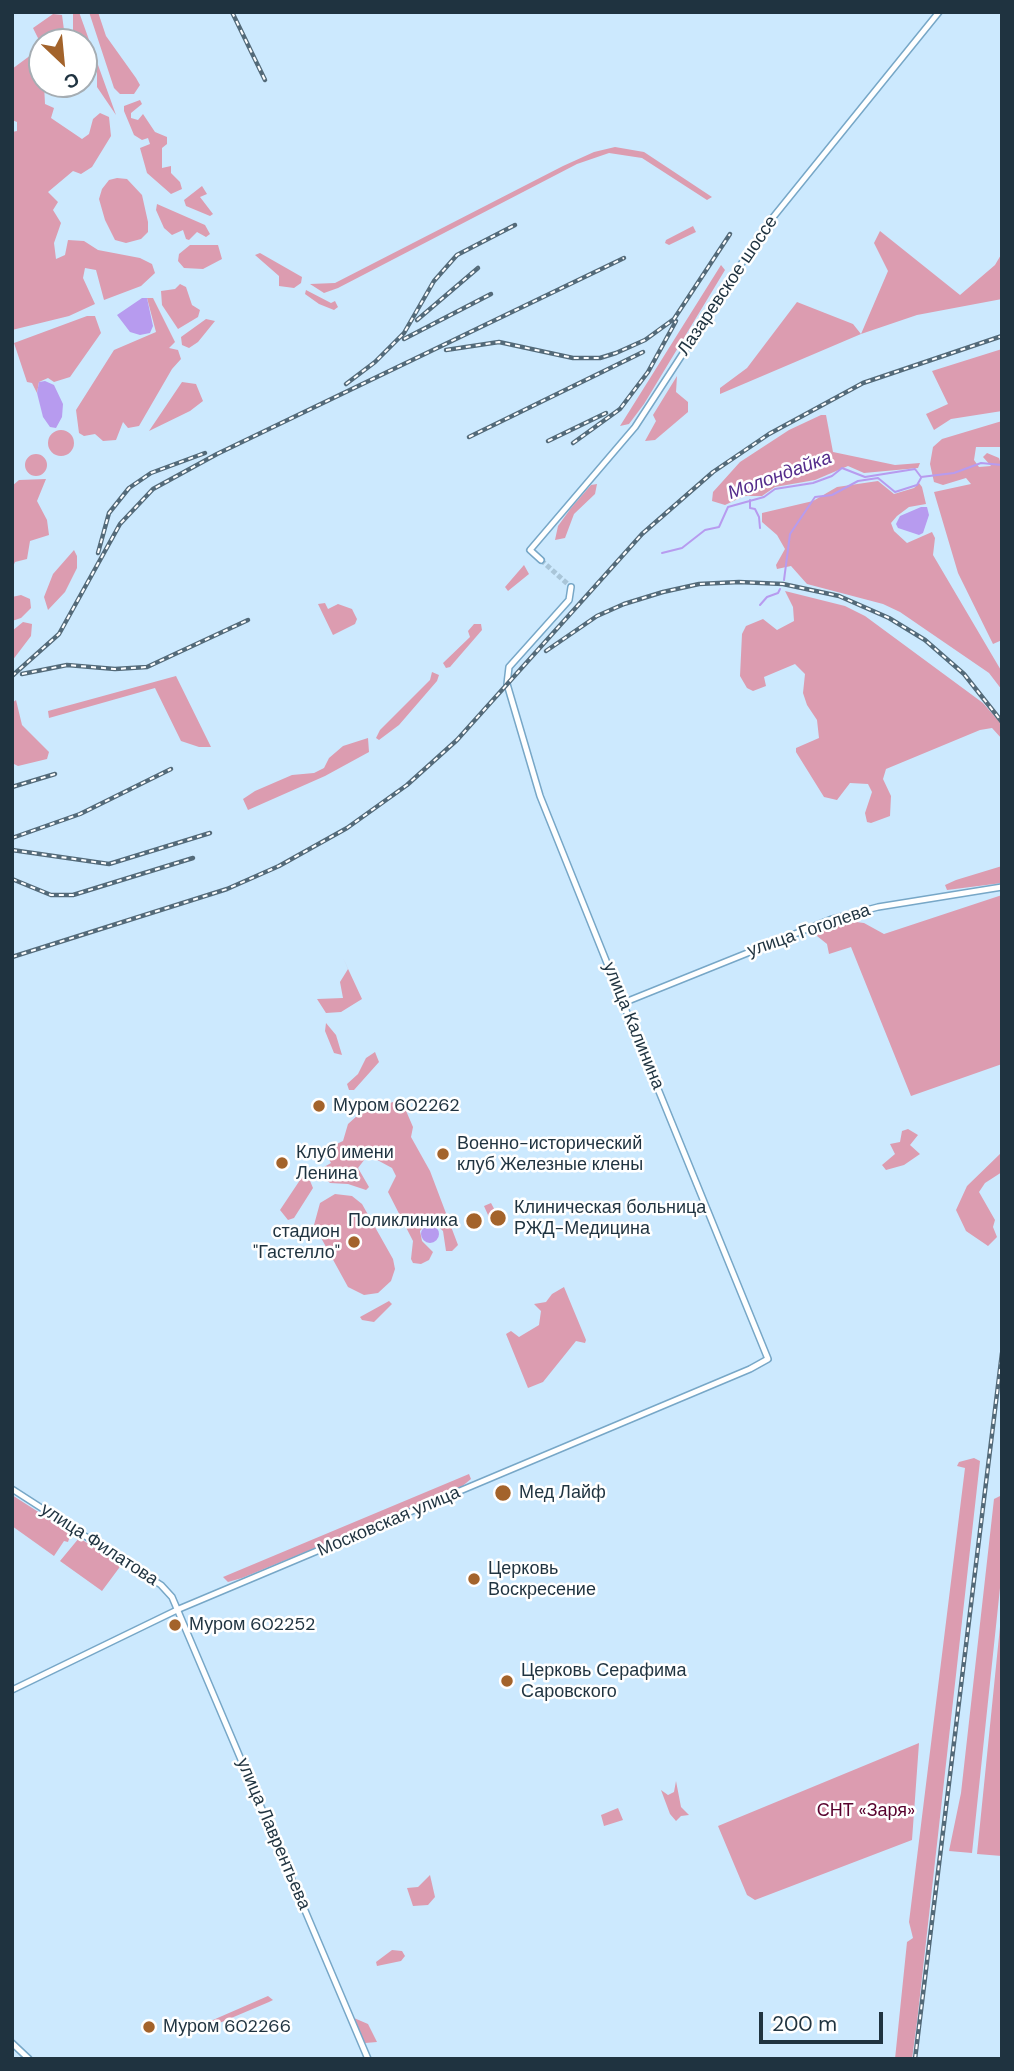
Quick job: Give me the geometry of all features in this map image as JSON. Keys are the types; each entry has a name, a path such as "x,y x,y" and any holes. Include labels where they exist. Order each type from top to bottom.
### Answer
{"street":[{"name":"Лазаревское шоссе","path":"541,560 530,550 635,427 766,226 939,12"},
{"name":"улица Калинина","path":"571,587 569,600 509,667 508,688 540,796 768,1359"},
{"name":"улица Гоголева","path":"623,1003 844,916 914,900 1002,887"},
{"name":"Московская улица","path":"12,1690 179,1609 750,1369 768,1359"},
{"name":"улица Филатова","path":"12,1489 160,1585 179,1609"},
{"name":"улица Лаврентьева","path":"179,1609 368,2059"},
{"path":"12,2043 29,2059"}],"green space":[{"path":"73,12 79,12 85,28 73,28"},
{"path":"89,12 98,12 106,36 140,85 134,94 120,94 114,88 98,39 98,28 94,28"},
{"path":"53,14 62,15 64,28 33,28"},
{"path":"28,57 28,98 45,98 45,104 54,108 51,118 82,139 89,134 93,119 100,113 109,117 111,136 92,167 81,174 73,171 48,192 58,202 53,210 61,223 54,243 56,259 65,255 68,240 84,241 98,250 140,258 152,264 155,273 141,286 104,300 96,270 85,268 83,278 95,304 69,316 12,330 12,132 17,131 17,122 12,120 12,69"},
{"path":"98,65 116,115 98,88"},
{"path":"140,100 142,104 131,113 131,118 138,120 143,114 155,132 167,137 167,144 162,148 162,168 171,166 171,173 180,182 182,189 171,194 147,173 140,148 150,144 148,138 142,140 134,135 124,111 124,106"},
{"path":"615,147 644,152 712,197 707,200 642,158 609,153 577,164 338,288 324,293 310,284 335,283 563,166 594,152"},
{"path":"127,179 142,195 148,222 148,232 141,239 126,243 115,240 99,199 109,180"},
{"path":"202,186 207,194 200,197 213,214 210,216 186,206 184,200"},
{"path":"157,204 205,225 210,234 206,237 197,232 189,240 183,230 172,235 164,228 156,210"},
{"path":"693,226 696,232 669,245 665,243 666,240"},
{"path":"880,231 960,295 995,265 1002,253 1002,299 917,315 861,334 888,271 874,243"},
{"path":"190,245 218,245 222,259 203,269 184,268 178,261 179,254"},
{"path":"260,253 302,277 301,283 294,288 279,286 279,276 255,255"},
{"path":"721,265 725,270 644,404 629,424 620,426"},
{"path":"180,284 186,287 192,305 200,310 198,317 178,329 162,305 161,291 175,289"},
{"path":"306,290 331,303 335,301 338,307 334,310 319,304 305,294"},
{"path":"147,298 153,298 175,342 169,348 178,350 181,359 172,369 139,426 128,428 123,422 116,440 103,441 95,434 84,436 79,433 76,410 114,350 156,332"},
{"path":"797,302 853,324 861,334 720,394 720,388 747,368"},
{"path":"87,316 95,316 101,333 70,377 54,382 48,378 39,382 37,393 32,383 27,382 14,343"},
{"path":"206,319 215,321 198,342 189,348 182,345 181,337"},
{"path":"1002,349 1002,411 951,419 934,430 926,414 948,404 932,371"},
{"path":"677,376 676,392 688,402 688,412 655,440 645,441 656,421 653,415"},
{"path":"182,382 196,384 203,401 190,411 149,431"},
{"path":"826,415 833,452 895,465 920,463 918,468 864,473 848,466 815,480 775,487 762,496 744,496 725,505 712,501 713,492 740,462 789,430"},
{"path":"1002,421 1002,447 976,447 974,460 979,467 991,466 983,457 987,453 999,458 1002,467 1002,640 993,644 958,573 934,492 971,484 966,478 943,485 934,482 930,464 933,447 942,439"},
{"path":"61,430 70,434 74,443 70,452 61,456 52,452 48,443 52,434"},
{"path":"36,454 44,457 47,465 44,473 36,476 28,473 25,465 28,457"},
{"path":"46,479 37,501 47,520 49,535 30,541 27,559 15,562 12,569 12,486 19,480"},
{"path":"878,481 894,494 914,488 919,483 922,487 926,504 909,507 897,516 891,523 894,531 907,543 932,532 935,538 933,555 1002,672 1002,690 989,673 900,612 883,604 807,584 791,566 777,569 776,565 785,549 777,535 762,522 762,513 813,501 837,487"},
{"path":"597,484 595,494 574,514 565,538 555,540 558,526 571,508 591,485"},
{"path":"74,550 77,568 65,592 48,610 44,597 53,574"},
{"path":"524,565 529,574 508,591 505,587"},
{"path":"785,591 845,606 865,616 983,703 1002,725 1002,739 992,728 980,730 886,769 883,779 891,796 890,816 871,823 867,822 865,813 872,792 868,784 850,783 837,800 824,797 796,752 796,748 819,738 817,720 803,693 805,674 795,664 764,677 766,686 753,691 747,688 740,676 742,634 746,626 763,619 777,630 794,621 793,607"},
{"path":"21,595 30,599 31,608 21,618 12,621 12,597"},
{"path":"325,603 328,609 338,604 352,609 357,619 355,624 333,635 318,604"},
{"path":"23,622 32,624 31,636 12,661 12,631"},
{"path":"474,624 481,624 482,630 450,667 446,668 443,663 470,637 468,631"},
{"path":"432,672 439,675 437,681 399,725 379,740 376,738 380,730 430,680"},
{"path":"176,676 211,747 199,747 181,741 155,688 49,718 48,711"},
{"path":"16,700 22,725 49,752 47,759 18,766 12,763 12,703"},
{"path":"368,738 369,752 325,776 248,810 243,799 255,791 292,775 314,773 324,768 329,758 343,746"},
{"path":"1002,866 1002,883 947,890 945,885 956,880"},
{"path":"1002,895 1002,1064 911,1096 851,947 829,954 827,944 817,936 818,932 841,920 864,923 884,934"},
{"path":"343,958 362,999 341,1012 326,1013 317,999 343,998 340,982 348,969"},
{"path":"326,1023 336,1035 342,1055 334,1053 325,1031"},
{"path":"375,1052 379,1062 354,1090 349,1090 347,1084 358,1074 366,1058"},
{"path":"401,1099 413,1127 411,1137 430,1171 458,1245 452,1251 446,1251 443,1231 430,1219 420,1231 422,1241 433,1252 429,1260 421,1264 413,1263 411,1259 413,1241 388,1192 396,1176 392,1168 368,1155 358,1168 369,1187 366,1190 348,1184 330,1183 321,1175 324,1167 331,1163 324,1150 343,1141 348,1124 358,1115"},
{"path":"908,1129 918,1135 910,1145 920,1154 904,1165 886,1170 882,1165 895,1154 890,1144 900,1142 902,1131"},
{"path":"1002,1152 1002,1172 985,1183 979,1192 995,1220 993,1227 997,1237 988,1246 966,1231 956,1210 967,1186"},
{"path":"306,1171 313,1188 294,1218 288,1220 280,1210"},
{"name":"стадион \"Гастелло\"","path":"335,1194 352,1196 362,1204 393,1259 395,1269 391,1281 378,1293 364,1295 348,1287 314,1225 320,1203"},
{"path":"491,1203 499,1218 495,1224 492,1224 484,1206"},
{"path":"564,1287 585,1343 576,1341 543,1382 528,1388 506,1334 511,1331 519,1337 539,1325 541,1311 534,1304 546,1302 552,1294"},
{"path":"389,1301 392,1304 374,1322 362,1320 360,1317"},
{"path":"974,1458 980,1461 917,2022 912,2059 895,2059 907,1942 913,1938 909,1922 965,1468 957,1466 959,1462"},
{"path":"469,1474 471,1479 460,1488 242,1578 228,1582 223,1577"},
{"path":"12,1495 71,1533 68,1542 64,1541 54,1556 12,1526"},
{"path":"1002,1495 1002,1569 972,1853 949,1851 961,1793 994,1499"},
{"path":"79,1538 122,1564 102,1591 60,1561"},
{"path":"1002,1607 1002,1856 977,1854"},
{"name":"СНТ «Заря»","path":"919,1743 912,1840 755,1900 747,1895 718,1826"},
{"path":"676,1781 681,1807 689,1815 681,1816 676,1821 670,1814 661,1790 668,1795 674,1792"},
{"path":"618,1808 623,1820 604,1826 601,1815"},
{"path":"430,1875 435,1897 428,1905 413,1906 407,1888 418,1887"},
{"path":"392,1950 402,1951 405,1956 401,1961 377,1966 376,1962"},
{"path":"268,1996 273,2000 203,2030 206,2023"},
{"path":"354,2018 368,2024 377,2042 365,2043"}],"shaded area":[{"path":"142,298 147,298 153,326 150,333 140,335 130,332 117,315"},
{"path":"45,381 54,385 63,404 62,417 56,428 50,427 43,417 37,393 39,382"},
{"path":"927,507 929,515 923,533 919,535 898,528 896,524 900,516"},
{"path":"430,1225 436,1228 439,1234 436,1240 430,1243 424,1240 421,1234 424,1228"}],"waterway":[{"name":"Молондайка","path":"662,553 682,548 705,530 719,527 728,507 764,497 775,489 813,483 832,476 842,468 865,477 915,469 921,477 954,473 981,463 1002,465"},
{"path":"784,580 790,534 815,497 832,495 858,481 878,478 895,492 917,485 921,478"},
{"path":"750,500 750,508 755,509 759,517 760,528"},
{"path":"760,605 780,589"}],"tunnel":[{"path":"541,560 571,587"}],"railway":[{"path":"232,12 265,80"},
{"path":"346,384 375,362 404,333 434,281 457,255 515,225"},
{"path":"446,350 499,342 573,358 600,358 616,353 645,340 674,319 730,234"},
{"path":"12,676 59,634 120,524 153,489 217,454 624,258"},
{"path":"417,320 478,268"},
{"path":"404,339 491,294"},
{"path":"573,443 620,409 648,372 676,321"},
{"path":"12,957 227,889 279,866 347,828 407,785 457,740 642,534 713,472 769,434 863,383 1002,336"},
{"path":"469,437 643,352"},
{"path":"548,441 606,413"},
{"path":"98,553 109,513 129,488 151,473 205,453"},
{"path":"546,651 597,616 663,592 699,584 783,584 839,596 889,618 925,640 964,674 1002,722"},
{"path":"22,674 67,665 115,669 147,667 248,620"},
{"path":"12,838 80,814 171,769"},
{"path":"12,787 55,774"},
{"path":"12,850 109,864 210,833"},
{"path":"12,879 51,895 73,895 193,858"},
{"path":"915,2059 1002,1353"}],"place":[{"name":"Муром 602262","path":"319,1106"},
{"name":"Военно-исторический клуб Железные клены","path":"443,1154"},
{"name":"Клуб имени Ленина","path":"282,1163"},
{"name":"Клиническая больница РЖД-Медицина","path":"498,1218"},
{"name":"Поликлиника","path":"474,1221"},
{"name":"стадион \"Гастелло\"","path":"354,1242"},
{"name":"Мед Лайф","path":"503,1493"},
{"name":"Церковь Воскресение","path":"474,1579"},
{"name":"Муром 602252","path":"175,1625"},
{"name":"Церковь Серафима Саровского","path":"507,1681"},
{"name":"Муром 602266","path":"149,2027"}]}
